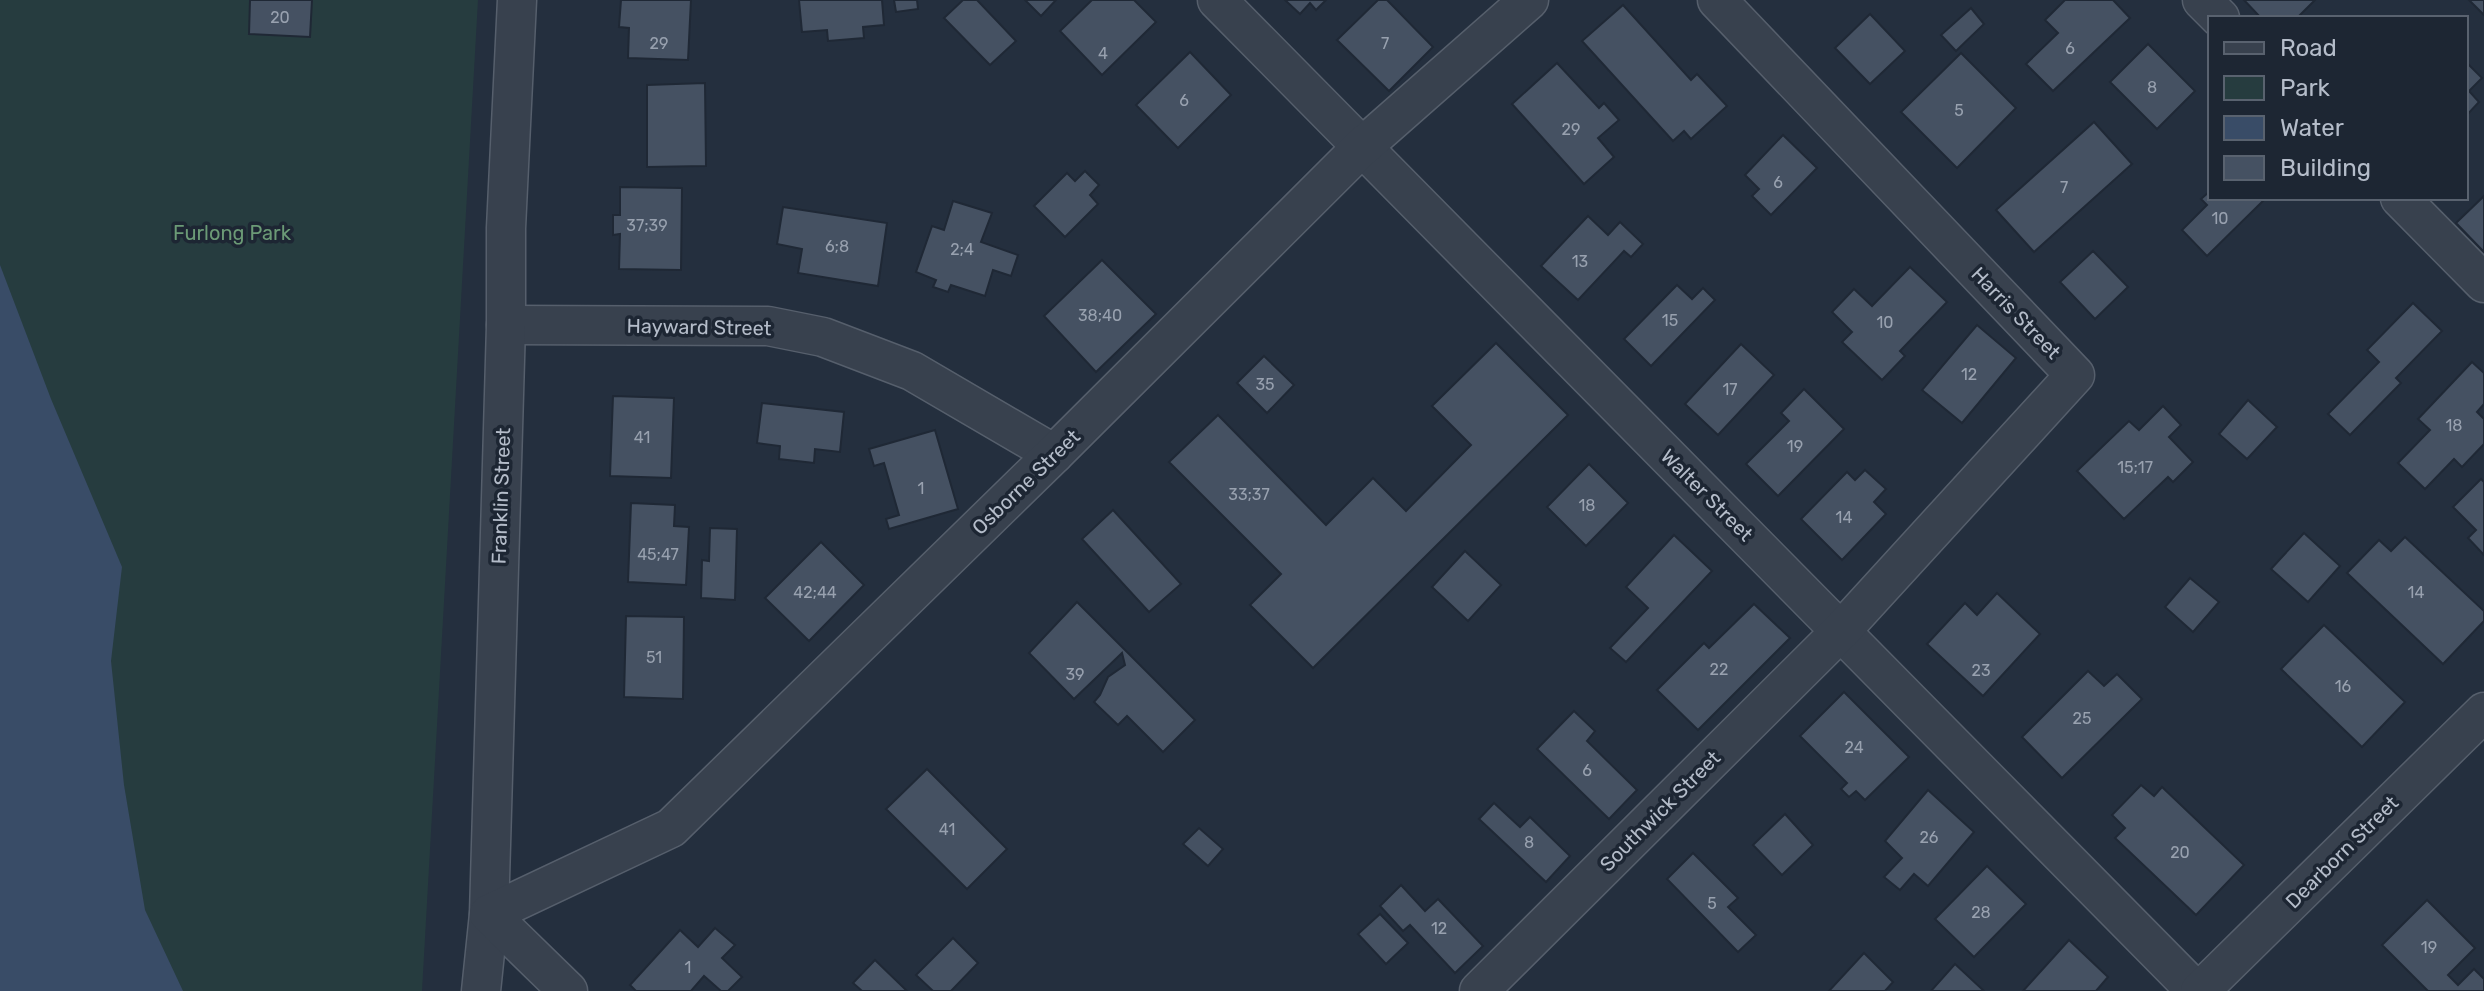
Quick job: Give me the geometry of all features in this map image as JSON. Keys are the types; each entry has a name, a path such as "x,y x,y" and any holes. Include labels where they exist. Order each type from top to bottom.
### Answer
{"street":[{"name":"Franklin Street","path":"481,991 489,914 506,325 506,228 517,0"},
{"name":"Walter Street","path":"1217,0 2198,991"},
{"name":"Osborne Street","path":"489,914 671,828 1054,454 1362,147 1529,0"},
{"name":"Harris Street","path":"1717,0 2075,375 1841,631"},
{"path":"2202,0 2218,16"},
{"path":"2402,200 2484,283"},
{"name":"Hayward Street","path":"506,325 768,326 823,337 912,371 1054,454"},
{"name":"Southwick Street","path":"1479,991 1841,631"},
{"name":"Dearborn Street","path":"2198,991 2484,712"},
{"path":"489,914 568,991"}],"green space":[{"name":"Furlong Park","path":"0,0 478,0 422,991 0,991"}],"water":[{"path":"0,265 51,399 122,567 111,661 124,785 145,910 183,991 0,991"}],"building":[{"path":"250,0 312,0 310,37 249,34"},
{"path":"621,0 691,0 688,60 628,58 629,28 619,27"},
{"path":"799,0 882,0 884,25 863,27 864,38 828,41 827,30 802,32"},
{"path":"894,0 917,0 918,9 896,12"},
{"path":"963,0 977,0 1016,41 990,65 944,18"},
{"path":"1025,0 1056,0 1041,16"},
{"path":"1092,0 1134,0 1156,22 1102,75 1060,31"},
{"path":"1285,0 1326,0 1316,10 1310,3 1300,14"},
{"path":"1378,0 1387,0 1433,47 1389,91 1337,40"},
{"path":"2065,0 2113,0 2130,18 2053,91 2026,64 2058,33 2045,20"},
{"path":"2244,0 2315,0 2299,16 2259,16"},
{"path":"2469,0 2484,0 2484,15"},
{"path":"1623,5 1691,80 1697,74 1727,106 1691,139 1684,131 1673,141 1582,41"},
{"path":"1971,8 1984,24 1956,51 1941,35"},
{"path":"1870,14 1905,51 1870,84 1835,48"},
{"path":"2148,44 2195,91 2157,129 2110,82"},
{"path":"1190,52 1231,95 1178,148 1136,105"},
{"path":"1961,53 2016,108 1957,168 1901,112"},
{"path":"1557,63 1599,108 1604,103 1619,120 1598,138 1614,157 1584,184 1512,104"},
{"path":"2468,64 2482,78 2469,91 2479,102 2468,114"},
{"path":"705,83 706,166 647,167 647,85"},
{"path":"2094,122 2132,164 2034,252 1996,210"},
{"path":"1783,135 1817,168 1771,215 1752,196 1759,189 1745,175"},
{"path":"1085,171 1099,185 1090,195 1098,204 1065,237 1034,206 1067,173 1075,181"},
{"path":"620,187 682,188 681,270 619,269 620,234 613,235 613,215 620,215"},
{"path":"2208,193 2208,200 2264,200 2207,256 2182,230 2207,205 2201,199"},
{"path":"2484,196 2484,252 2456,223"},
{"path":"953,201 992,213 981,242 1018,255 1011,276 993,270 985,296 951,285 948,292 933,287 936,280 916,272 932,226 944,230"},
{"path":"783,207 887,223 878,286 798,273 802,249 777,244"},
{"path":"1588,216 1608,235 1620,222 1643,244 1631,257 1624,251 1578,300 1541,266"},
{"path":"2093,251 2128,287 2095,319 2060,282"},
{"path":"1102,260 1156,314 1096,372 1044,316"},
{"path":"1910,267 1947,302 1900,351 1905,356 1882,380 1842,342 1852,332 1832,312 1854,289 1872,306"},
{"path":"1677,285 1692,299 1703,288 1715,300 1651,366 1624,339"},
{"path":"2413,303 2442,331 2396,378 2401,383 2350,435 2328,414 2379,362 2367,350"},
{"path":"1977,325 2016,358 1962,423 1922,390"},
{"path":"1496,343 1568,415 1313,668 1250,605 1281,574 1169,462 1218,415 1326,525 1373,478 1406,511 1471,445 1432,406"},
{"path":"1741,344 1774,375 1718,435 1685,404"},
{"path":"1264,356 1294,385 1267,413 1237,383"},
{"path":"2472,362 2484,373 2484,404 2477,412 2484,419 2484,444 2462,467 2454,459 2425,489 2398,463 2430,430 2418,419"},
{"path":"1804,389 1844,429 1778,496 1746,464 1789,421 1781,413"},
{"path":"613,396 674,398 671,478 610,476"},
{"path":"2248,400 2277,427 2247,459 2219,434"},
{"path":"762,403 844,412 840,452 815,449 814,463 779,459 780,446 757,443"},
{"path":"2163,406 2181,425 2169,437 2193,462 2173,482 2168,477 2124,519 2077,471 2129,421 2139,430"},
{"path":"935,430 958,509 889,529 886,519 899,515 884,463 874,466 869,449"},
{"path":"1589,464 1628,503 1586,546 1547,507"},
{"path":"1865,470 1886,489 1874,502 1886,514 1842,560 1801,519 1847,472 1855,480"},
{"path":"2481,479 2484,482 2484,555 2468,538 2476,530 2453,507"},
{"path":"631,503 675,505 674,526 689,527 686,585 628,582"},
{"path":"1113,510 1181,584 1149,612 1082,539"},
{"path":"710,528 737,529 735,600 701,598 702,560 709,561"},
{"path":"2304,533 2340,566 2308,602 2271,569"},
{"path":"1674,535 1712,571 1626,662 1610,648 1648,608 1626,587"},
{"path":"2405,537 2484,611 2484,621 2443,664 2347,573 2379,540 2391,551"},
{"path":"821,542 864,585 809,641 765,598"},
{"path":"1465,551 1501,585 1468,621 1432,587"},
{"path":"2190,578 2219,602 2193,632 2165,607"},
{"path":"1997,593 2040,634 1983,696 1927,644 1965,603 1977,615"},
{"path":"1077,602 1195,720 1163,752 1127,716 1118,725 1094,702 1108,677 1125,665 1122,653 1074,699 1029,653"},
{"path":"1754,604 1790,638 1698,730 1657,690 1704,643 1709,648"},
{"path":"626,616 684,617 683,699 624,697"},
{"path":"2324,625 2405,702 2362,747 2281,669"},
{"path":"2088,671 2104,686 2117,674 2142,699 2062,778 2022,737"},
{"path":"1844,692 1909,757 1865,800 1856,791 1849,797 1841,789 1847,783 1800,736"},
{"path":"1574,711 1595,731 1587,741 1637,790 1609,819 1537,749"},
{"path":"927,769 1007,849 967,889 886,809"},
{"path":"2141,785 2154,796 2162,787 2244,865 2196,915 2115,838 2125,828 2112,815"},
{"path":"1928,790 1974,832 1928,886 1914,874 1900,890 1884,877 1902,858 1885,841"},
{"path":"1494,803 1520,827 1530,817 1570,856 1546,882 1479,819"},
{"path":"1785,814 1813,845 1782,875 1753,845"},
{"path":"1199,828 1223,849 1208,866 1183,844"},
{"path":"1693,853 1738,898 1728,907 1756,935 1738,952 1667,879"},
{"path":"1987,866 2026,904 1974,957 1935,919"},
{"path":"1401,885 1425,911 1438,899 1483,946 1455,973 1410,925 1403,931 1380,906"},
{"path":"2427,900 2475,948 2448,975 2458,985 2474,969 2484,979 2484,991 2428,991 2382,945"},
{"path":"1380,914 1408,943 1386,964 1358,934"},
{"path":"715,928 735,945 722,958 742,977 728,991 721,991 704,976 691,991 636,991 630,985 680,930 698,947"},
{"path":"953,938 978,963 951,991 933,991 916,975"},
{"path":"2069,940 2108,977 2096,991 2023,991"},
{"path":"1864,953 1893,982 1885,991 1829,991"},
{"path":"875,960 907,991 862,991 853,983"},
{"path":"1955,964 1984,991 1931,991"}]}
